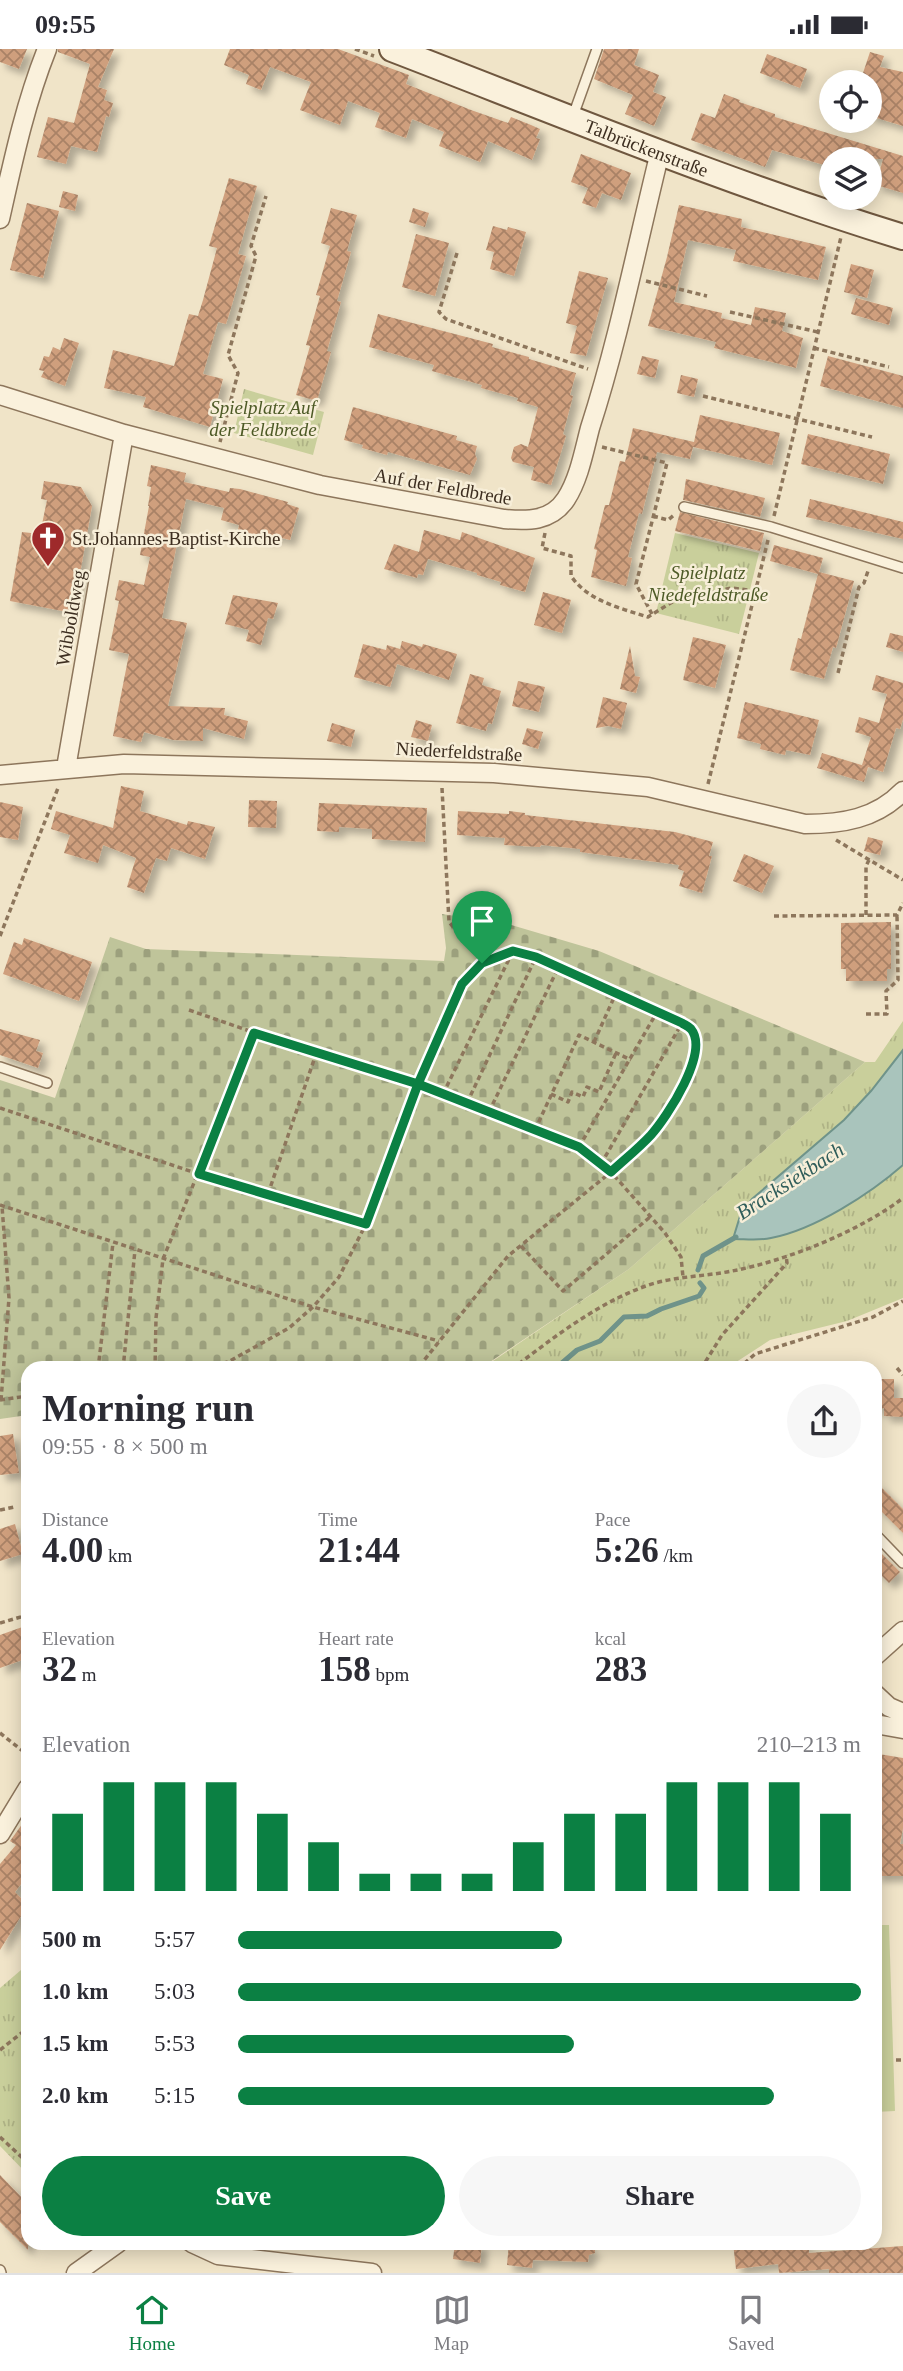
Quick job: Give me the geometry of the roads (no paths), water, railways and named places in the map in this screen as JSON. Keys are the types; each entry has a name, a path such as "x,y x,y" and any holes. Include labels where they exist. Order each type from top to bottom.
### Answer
{"main road":[{"name":"Talbrückenstraße","path":"392,49 660,152 846,220 903,237"}],"street":[{"path":"0,219 6,166 47,49"},
{"name":"Auf der Feldbrede","path":"0,395 124,434 320,485 503,519 530,521 549,514 566,500 607,375 660,152"},
{"name":"Wibboldweg","path":"66,768 124,434"},
{"name":"Niederfeldstraße","path":"0,775 124,764 494,773 648,787 805,824 832,824 855,820 877,811 903,791"},
{"path":"882,1650 903,1631"},
{"path":"882,1700 903,1713"},
{"path":"882,1725 903,1728"},
{"path":"0,1834 21,1800"},
{"path":"76,2273 108,2250"},
{"path":"208,2250 219,2255 372,2273"}],"lane":[{"path":"572,118 597,49"},
{"path":"684,507 771,527 903,568"},
{"path":"0,1067 47,1083"},
{"path":"882,1541 903,1563"}],"water":[{"path":"903,1050 903,1165 858,1199 805,1227 766,1239 733,1239 741,1213 752,1199 844,1120"}],"waterway":[{"name":"Bracksiekbach","path":"698,1270 703,1256 736,1237"},
{"name":"Bracksiekbach","path":"564,1361 577,1350 600,1341 624,1317 647,1316 699,1296 704,1288 700,1283"}],"place":[{"name":"St.Johannes-Baptist-Kirche","path":"48,568"}],"park label":[{"name":"Spielplatz Auf der Feldbrede","path":"263,418"},
{"name":"Spielplatz Niedefeldstraße","path":"708,583"}]}
